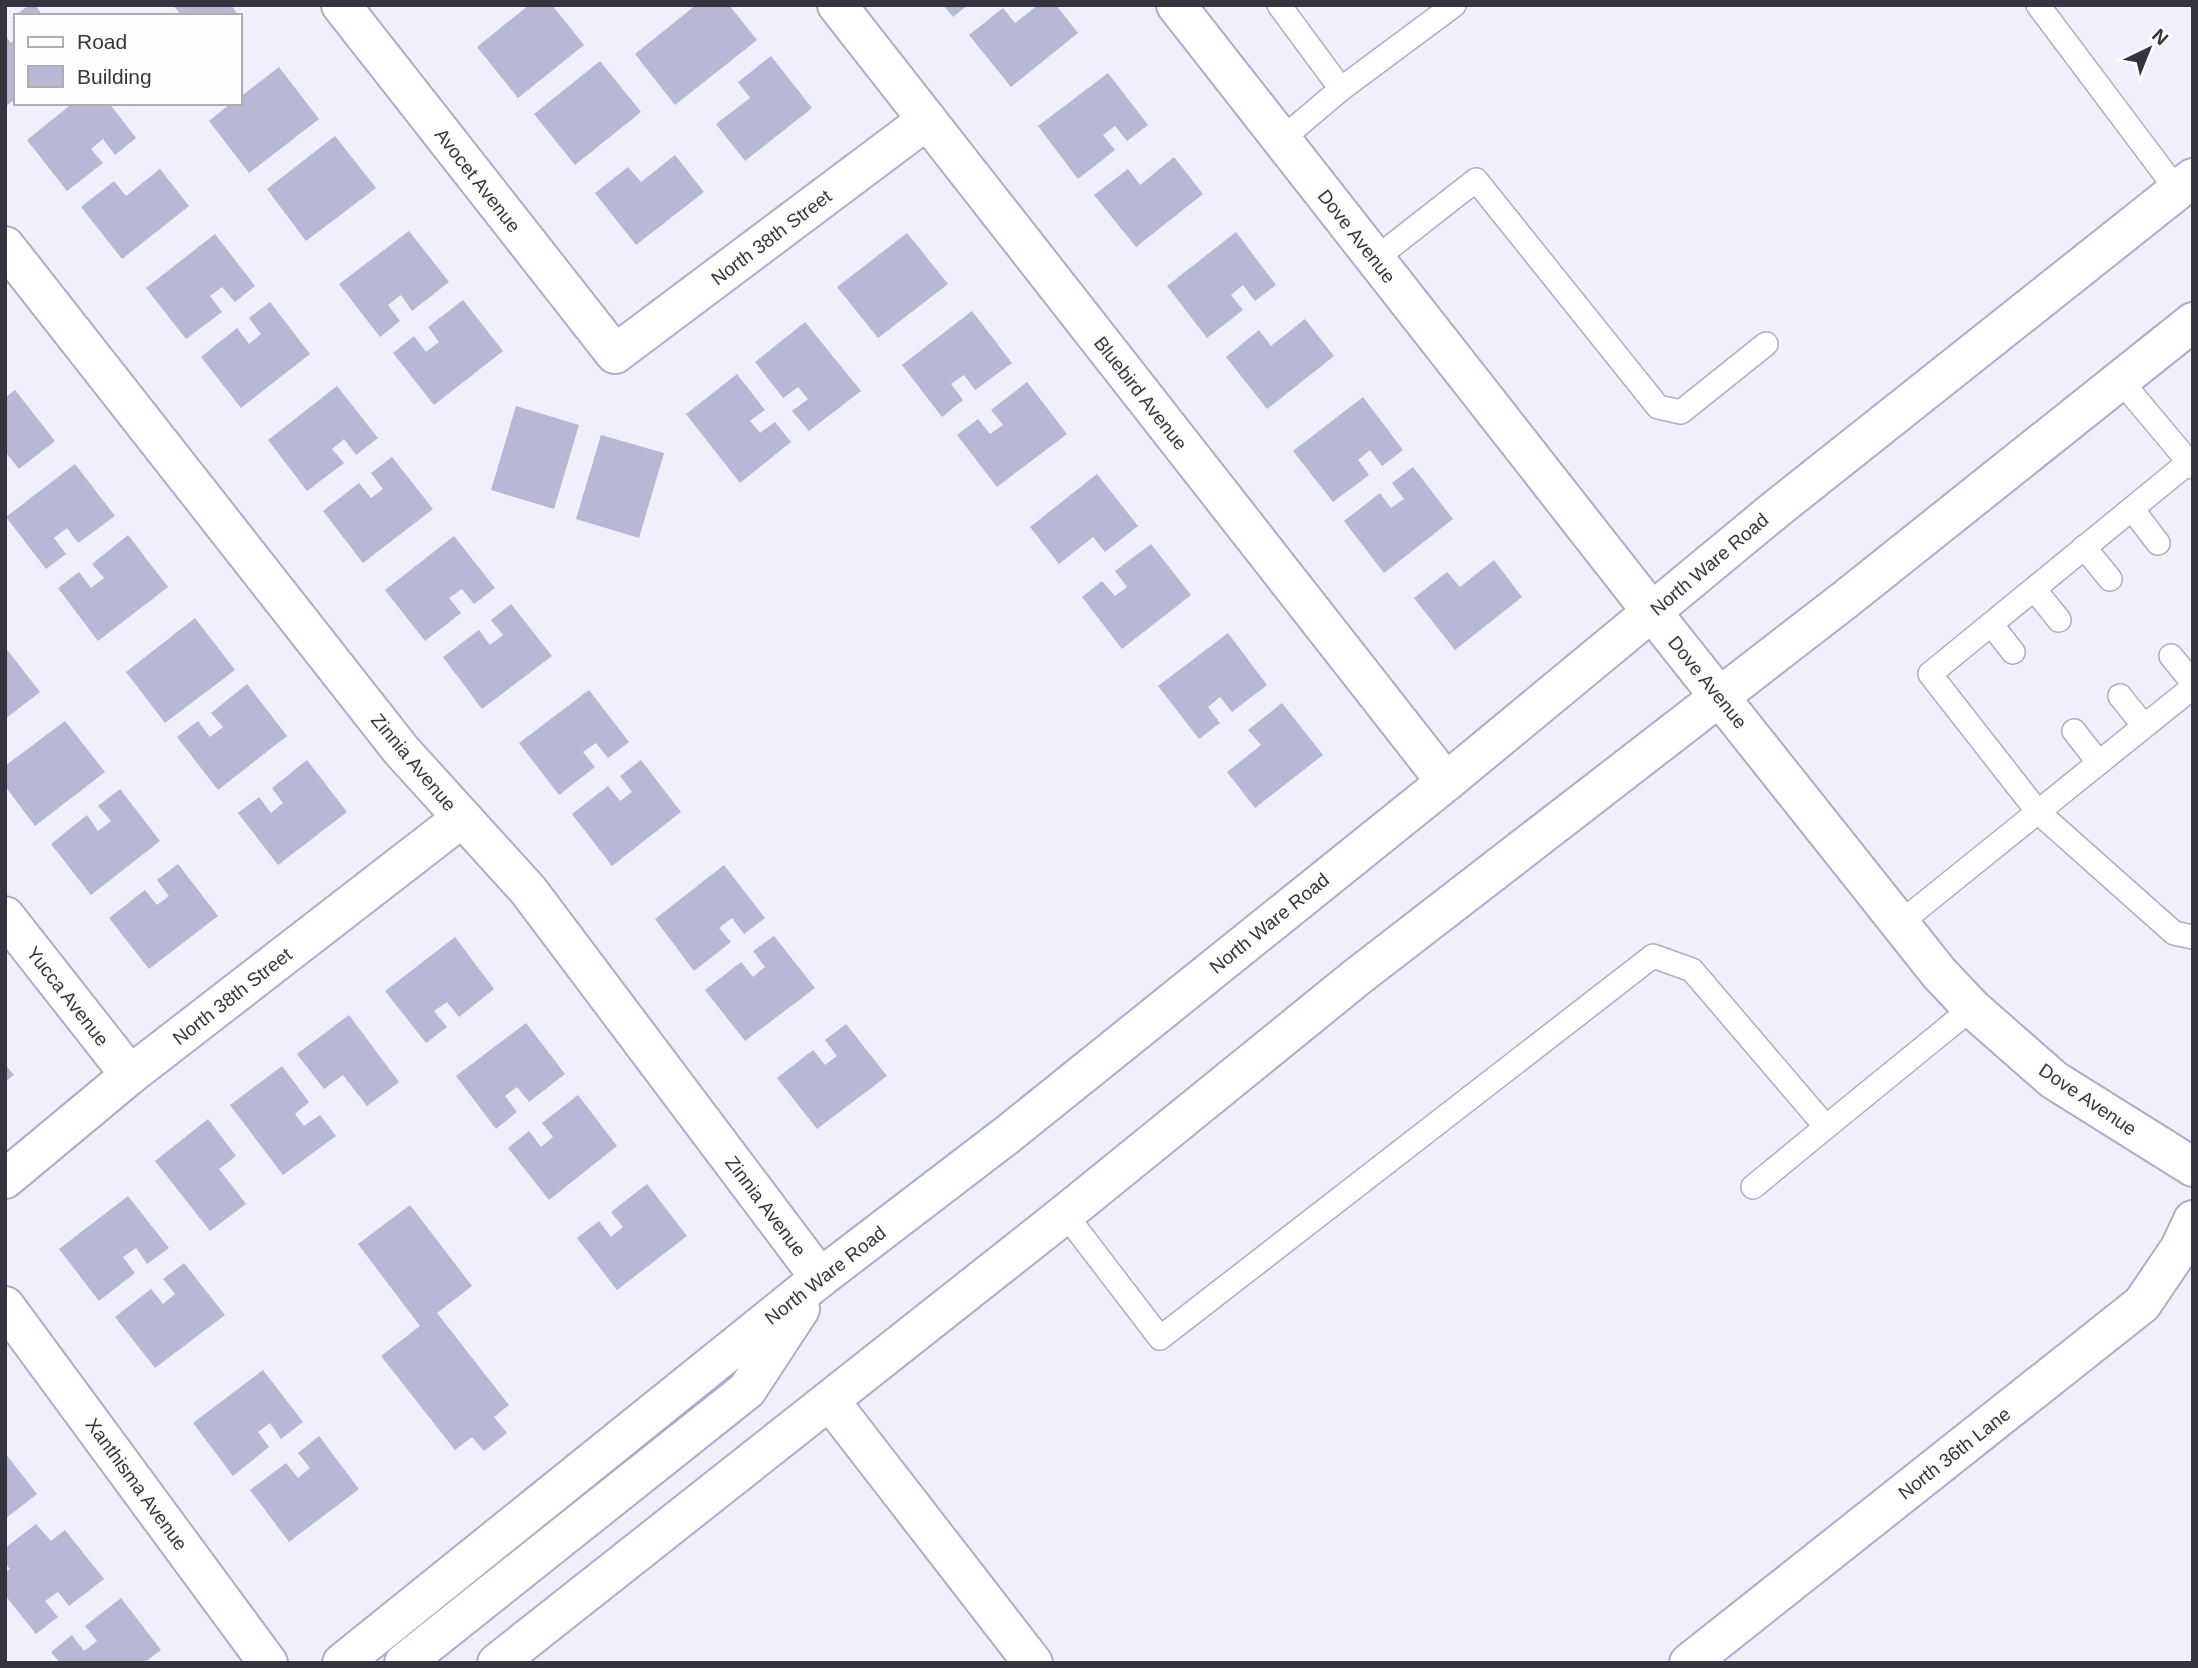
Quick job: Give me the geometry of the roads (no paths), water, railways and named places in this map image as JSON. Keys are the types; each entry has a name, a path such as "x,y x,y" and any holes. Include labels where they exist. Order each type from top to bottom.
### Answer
{"street":[{"name":"Avocet Avenue","path":"341,5 615,354"},
{"name":"Bluebird Avenue","path":"837,5 1446,782"},
{"name":"Dove Avenue","path":"1176,5 1651,612 1939,973 1972,1008 2054,1080 2193,1167"},
{"name":"North 38th Street","path":"615,354 927,120"},
{"name":"North Ware Road","path":"342,1663 820,1278 1007,1135 1446,782 1786,501 2185,184"},
{"name":"Zinnia Avenue","path":"5,246 401,750 528,890 820,1278"},
{"path":"497,1663 1065,1214 1357,977 1720,697 2193,322"},
{"name":"North 38th Street","path":"5,1179 130,1075 461,818"},
{"name":"Yucca Avenue","path":"5,916 130,1075"},
{"name":"North 36th Lane","path":"1689,1663 2142,1304 2180,1248 2193,1220"},
{"path":"404,1663 747,1390 820,1278"},
{"name":"Xanthisma Avenue","path":"5,1306 268,1663"},
{"path":"830,1401 1033,1663"}],"lane":[{"path":"1279,5 1341,89"},
{"path":"1282,139 1341,89 1454,5"},
{"path":"2038,5 2185,184"},
{"path":"1375,259 1476,180 1658,407 1681,412 1766,344"},
{"path":"2121,381 2191,465 2084,547 1930,674 2038,812 2174,933 2193,937"},
{"path":"2132,509 2158,543"},
{"path":"2084,547 2110,579"},
{"path":"2034,589 2059,620"},
{"path":"1991,624 2013,652"},
{"path":"1900,923 2193,685 2171,656"},
{"path":"2120,696 2144,726"},
{"path":"2074,731 2099,763"},
{"path":"1065,1214 1160,1338 1653,956 1692,970 1826,1127"},
{"path":"1753,1186 1972,1008"}]}
